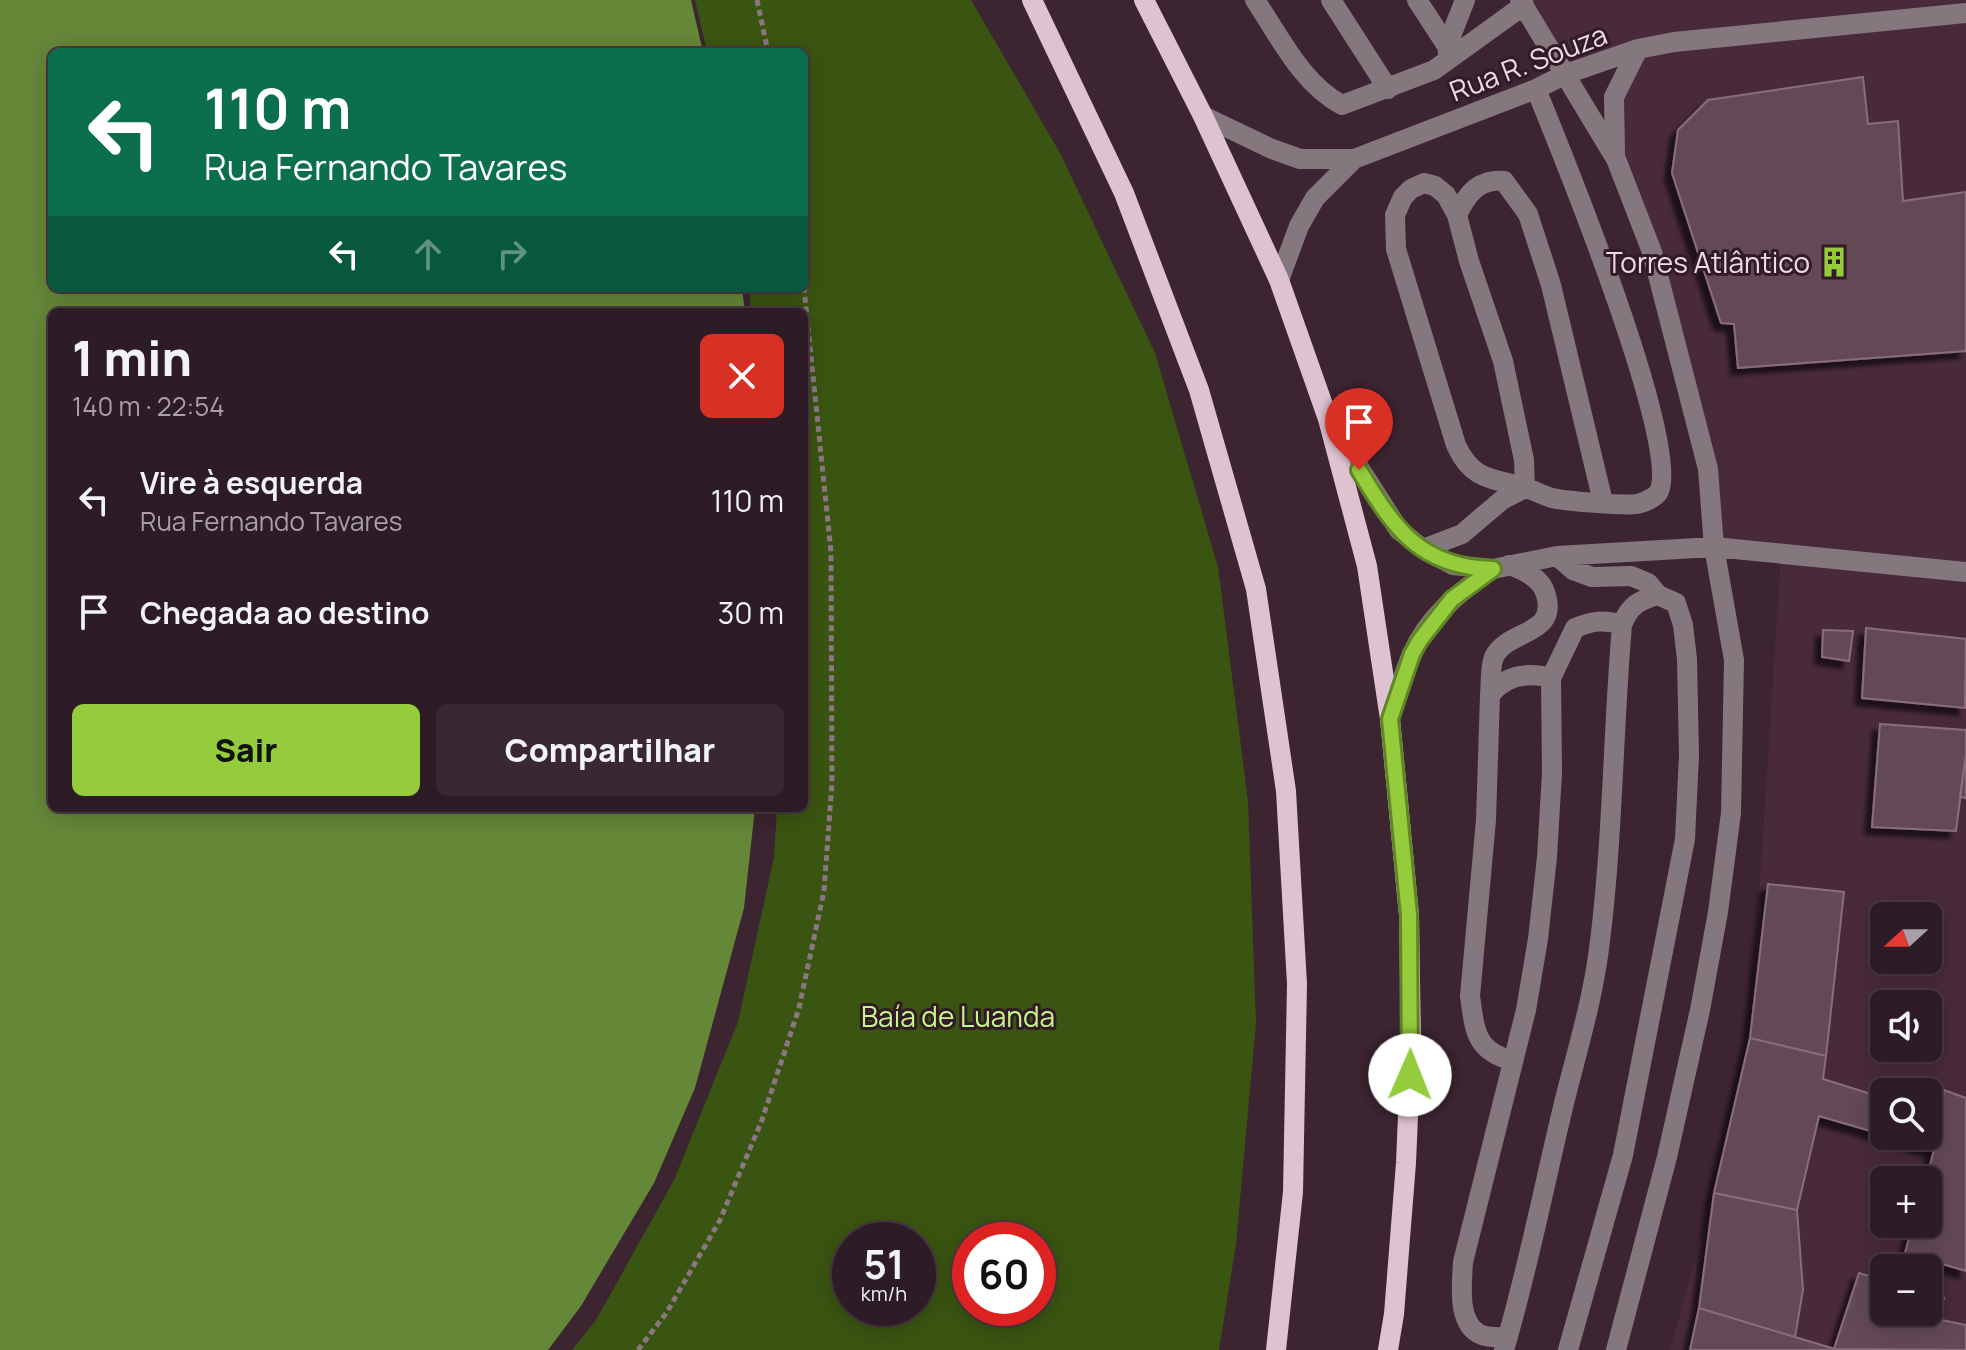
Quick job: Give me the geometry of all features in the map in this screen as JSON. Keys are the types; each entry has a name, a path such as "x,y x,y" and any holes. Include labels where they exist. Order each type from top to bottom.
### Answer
{"main road":[{"path":"1032,0 1124,193 1183,347 1199,390 1256,589 1286,791 1297,984 1293,1192 1276,1350"},
{"path":"1147,0 1279,280 1328,419 1367,566 1390,719 1409,915 1411,1045 1406,1163 1394,1314 1388,1350"}],"street":[{"path":"1255,0 1322,95 1342,105 1434,70 1448,52 1522,2 1616,159 1652,252 1691,396 1708,469 1714,547 1734,660 1731,813 1718,912 1700,1010 1667,1157 1616,1350"},
{"path":"1331,0 1388,89"},
{"path":"1417,0 1448,52"},
{"path":"1448,52 1465,0"},
{"name":"Rua R. Souza","path":"1354,159 1536,89 1566,74 1638,49 1674,42 1966,13"},
{"path":"1616,159 1614,97 1638,49"},
{"path":"1525,488 1522,448 1503,361 1457,215 1446,195 1435,186 1424,183 1403,197 1395,215 1396,249 1456,445 1464,462 1491,481 1553,498 1626,506 1640,504 1657,495 1662,484 1662,469 1656,436 1624,317 1536,89"},
{"path":"1203,116 1300,159 1354,159"},
{"path":"1279,280 1299,226 1315,198 1354,159"},
{"path":"1457,215 1465,199 1477,186 1493,179 1504,181 1523,204 1561,318 1603,502"},
{"path":"1328,419 1399,530 1423,549 1453,565 1526,571 1545,590 1549,605 1545,620 1513,639 1493,658 1490,695 1486,820 1470,996 1474,1022 1482,1044 1495,1056 1513,1061"},
{"path":"1423,549 1462,534 1502,500 1525,488"},
{"path":"1390,719 1412,654 1420,640 1452,599 1501,567 1557,556 1714,547 1966,572"},
{"path":"1557,556 1573,570 1592,577 1631,576 1648,583 1658,595 1676,603 1683,625 1687,659 1689,755 1685,839 1623,1155 1568,1350"},
{"path":"1622,625 1608,620 1575,628 1551,678 1552,773 1538,939 1526,1010 1463,1262 1466,1317 1482,1336 1506,1343 1589,1013 1600,945 1610,858 1622,625 1626,613 1634,604 1658,595"},
{"path":"1490,695 1497,686 1517,676 1551,678"}],"path":[{"path":"757,0 767,48"},
{"path":"638,1350 667,1312 720,1220 762,1120 799,1008 824,891 832,783 831,552 808,327"}],"shaded area":[{"path":"0,0 691,0 702,48 48,48 48,292 742,292 744,308 48,308 48,812 755,812 744,908 695,1088 654,1183 581,1306 548,1350 0,1350"},
{"path":"1519,0 1966,0 1966,1350 1670,1350 1714,1193 1750,1038 1781,554 1714,547 1708,469 1613,123 1637,50 1566,74"}],"green space":[{"name":"Baía de Luanda","path":"695,0 971,0 1060,153 1155,353 1218,567 1248,801 1256,1023 1236,1244 1219,1350 572,1350 596,1320 674,1180 738,1022 774,857 777,812 808,812 808,308 751,308 749,292 808,292 808,48 706,48"}],"building":[{"name":"Torres Atlântico","path":"1863,77 1868,124 1898,121 1903,201 1966,192 1966,351 1738,368 1734,324 1721,323 1672,173 1678,130 1708,100"},
{"path":"1866,628 1966,639 1965,708 1862,698"},
{"path":"1823,630 1853,631 1849,661 1822,657"},
{"path":"1880,724 1966,730 1956,831 1872,827"},
{"path":"1966,754 1966,798 1960,797"},
{"path":"1768,884 1844,892 1826,1056 1750,1038"},
{"path":"1750,1038 1826,1056 1823,1079 1870,1094 1870,1131 1819,1116 1797,1210 1714,1193"},
{"path":"1944,1090 1966,1098 1966,1271 1942,1264 1942,1254 1905,1253 1909,1238 1942,1238 1942,1166 1930,1166 1934,1150 1942,1150"},
{"path":"1714,1193 1797,1210 1803,1290 1795,1337 1699,1308"},
{"path":"1859,1273 1870,1276 1870,1326 1942,1326 1942,1320 1966,1325 1966,1350 1834,1349"},
{"path":"1699,1308 1795,1337 1838,1350 1690,1350"}],"place":[{"name":"Torres Atlântico","path":"1834,262"}],"route":[{"path":"1359,470 1399,530 1423,549 1453,565 1493,569 1452,599 1420,640 1412,654 1390,719 1409,915 1410,1075"}]}
